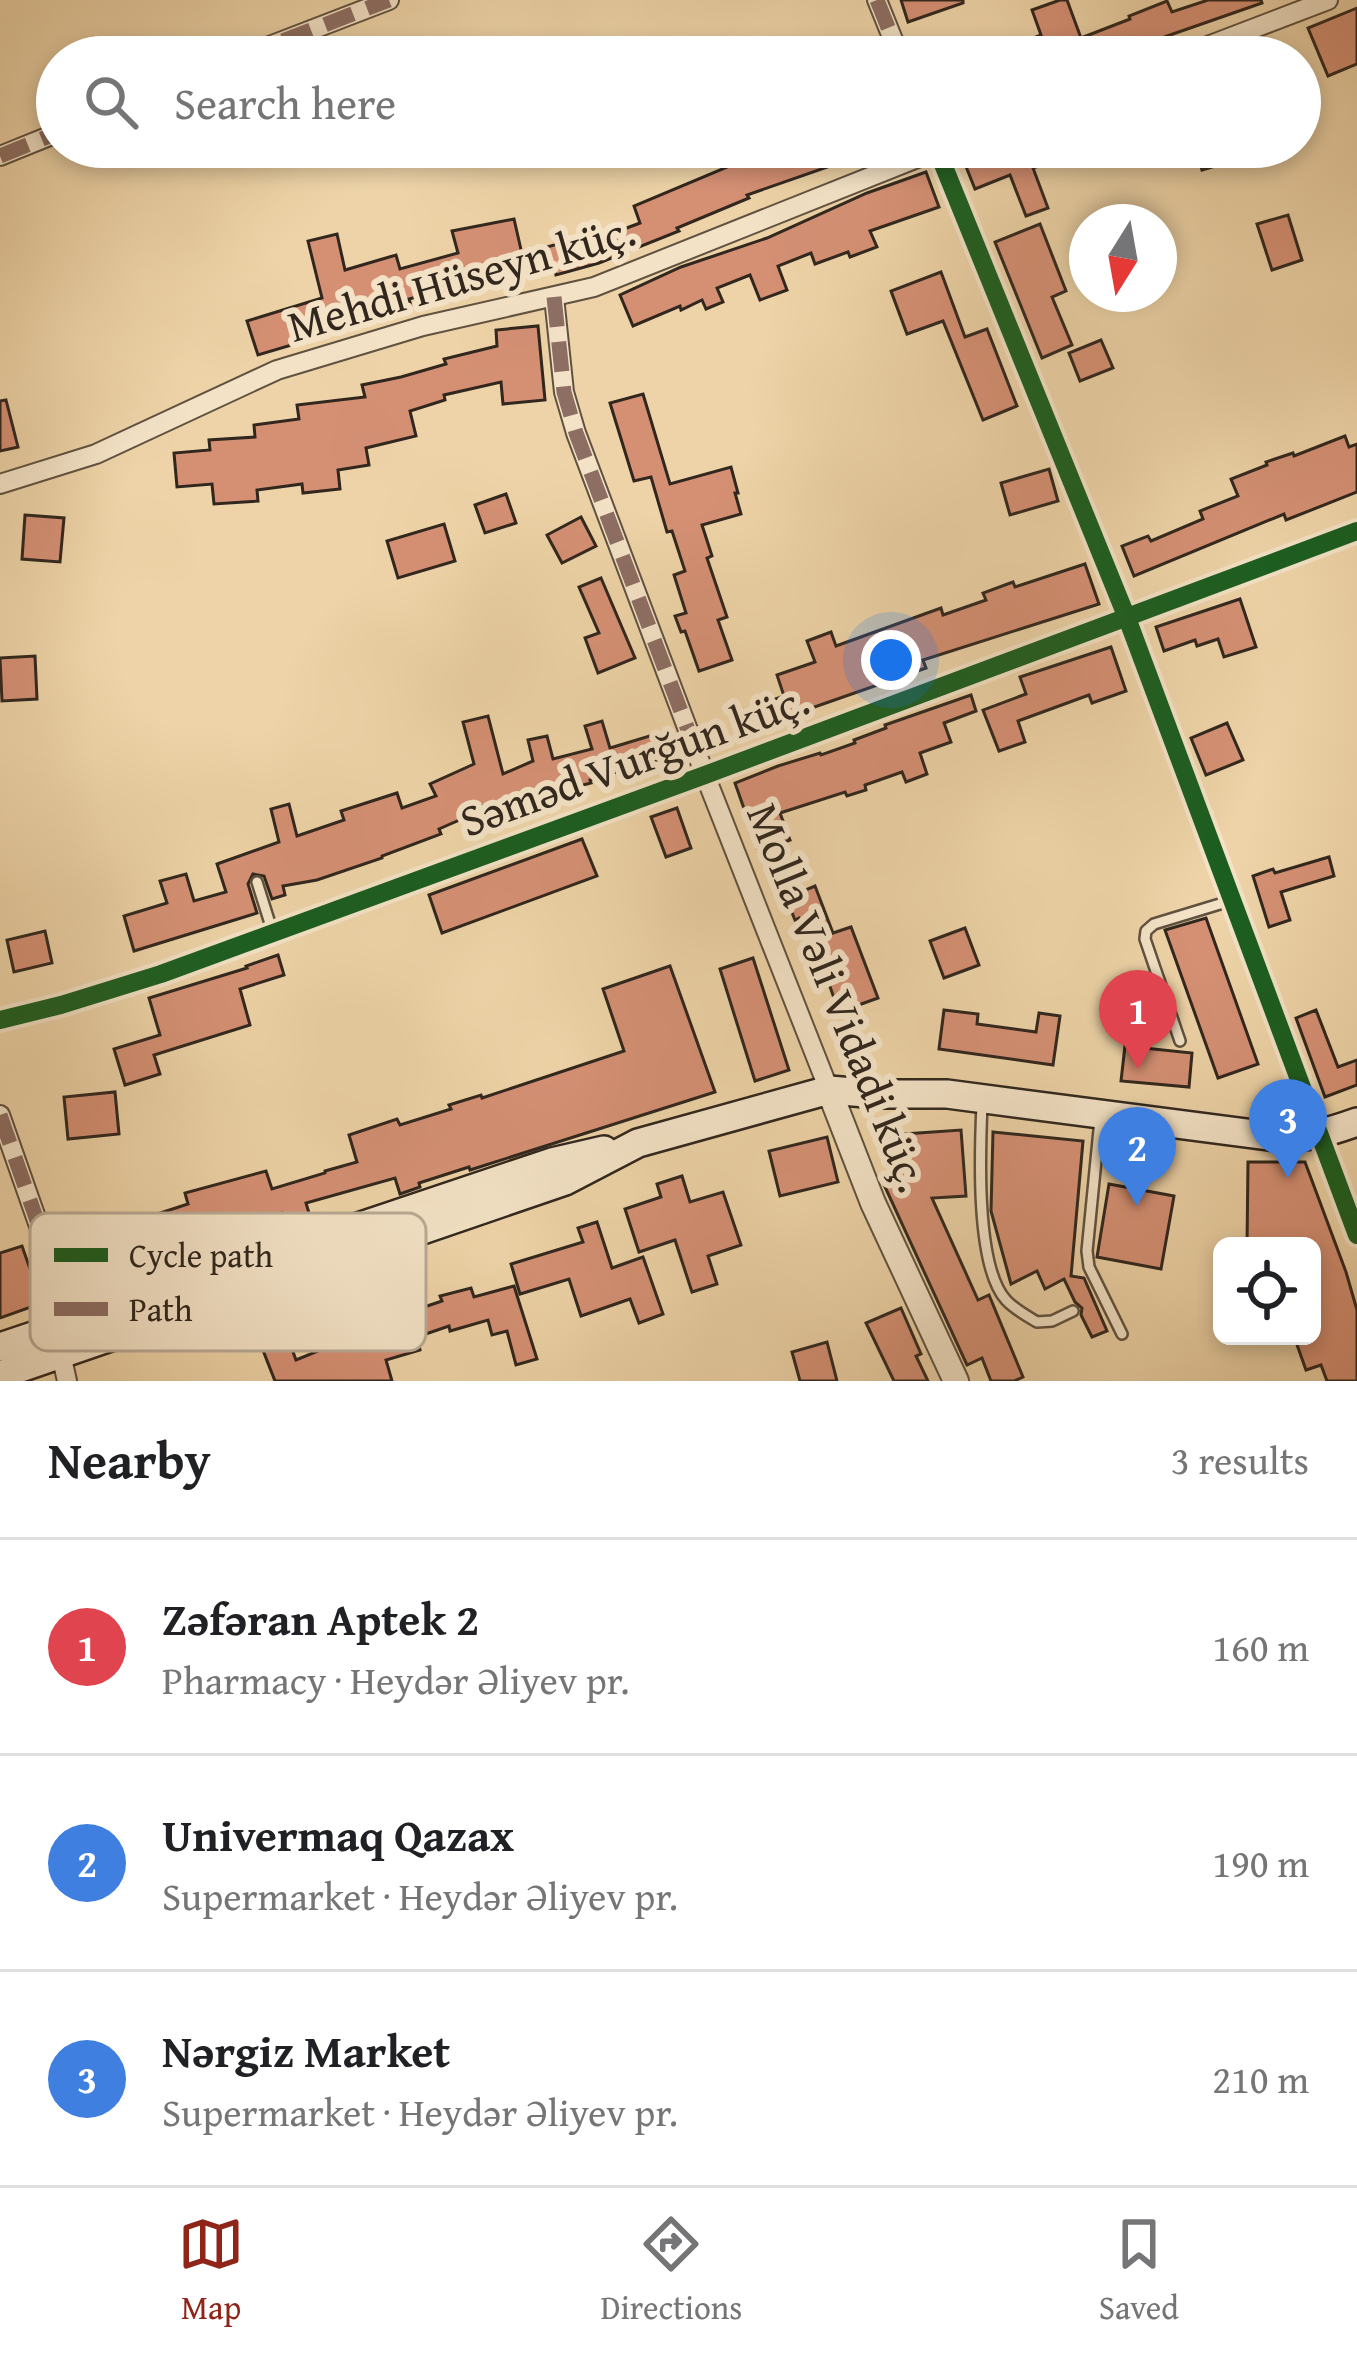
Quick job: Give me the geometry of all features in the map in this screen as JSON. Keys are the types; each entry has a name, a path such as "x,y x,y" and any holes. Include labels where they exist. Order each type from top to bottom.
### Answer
{"main road":[{"path":"417,1213 552,1162 829,1090 947,1094 1276,1138 1321,1135 1357,1122"},
{"path":"0,1376 54,1351"}],"street":[{"path":"878,0 892,36"},
{"path":"1234,36 1328,0"},
{"path":"293,36 378,2"},
{"path":"0,156 36,141"},
{"name":"Mehdi Hüseyn küç.","path":"0,484 96,454 277,370 423,326 554,297 628,274 890,168"},
{"path":"948,168 1126,618 1357,1235"},
{"name":"Molla Vəli Vidadi küç.","path":"554,297 564,392 576,433 865,1184 956,1381"},
{"name":"Səməd Vurğun küç.","path":"0,1020 161,974 1357,531"},
{"path":"0,1115 30,1225"}],"lane":[{"path":"257,882 273,933"},
{"path":"1180,1041 1146,931 1233,900"},
{"path":"982,1098 985,1232 1002,1296 1037,1322 1052,1322 1073,1311"},
{"path":"1101,1114 1087,1251 1089,1267 1122,1334"}],"path":[{"path":"1140,1190 1153,1121"}],"building":[{"path":"901,0 963,0 963,3 908,22"},
{"path":"1067,0 1080,36 1039,36 1032,10"},
{"path":"1208,0 1262,3 1167,36 1086,36 1167,1 1172,12"},
{"path":"1357,8 1357,64 1328,76 1321,59 1321,36 1311,36 1308,28"},
{"path":"725,168 824,168 747,195 749,198 677,228 679,231 599,263 556,275 553,264 467,287 465,283 409,299 411,306 258,355 247,321 322,298 308,241 337,234 345,270 396,255 400,269 458,253 452,231 514,219 522,254 590,235 592,241 640,223 634,206"},
{"path":"967,168 1033,168 1048,208 1026,216 1010,175 975,189"},
{"path":"926,172 939,207 870,231 877,247 815,264 811,253 778,266 787,290 760,300 750,275 717,288 723,302 706,309 702,300 633,326 620,295"},
{"path":"1288,215 1302,260 1272,270 1257,224"},
{"path":"1040,224 1066,291 1052,297 1072,345 1042,358 995,242"},
{"path":"941,272 965,337 987,329 1017,406 983,420 943,321 907,334 891,291"},
{"path":"538,326 545,400 503,404 501,382 444,395 445,400 410,411 416,436 366,448 369,465 338,470 340,489 303,493 302,484 257,490 258,501 214,504 212,484 177,487 174,453 210,450 209,440 255,437 254,425 299,419 297,405 365,397 362,385 497,346 496,330"},
{"path":"1101,340 1113,368 1080,381 1069,353"},
{"path":"643,394 670,484 731,467 738,493 741,514 702,525 712,556 707,558 727,617 718,620 732,660 699,671 675,616 686,613 674,575 685,571 672,531 667,532 651,477 634,481 610,403"},
{"path":"6,400 18,447 0,451 0,401"},
{"path":"1345,436 1349,447 1357,444 1357,492 1286,520 1284,514 1134,576 1122,546 1148,536 1151,541 1203,519 1200,511 1238,496 1231,479"},
{"path":"1049,469 1058,501 1010,515 1001,483"},
{"path":"506,494 516,523 485,533 475,505"},
{"path":"25,515 64,518 60,562 22,559"},
{"path":"581,517 596,546 562,563 547,535"},
{"path":"444,524 455,561 398,578 387,541"},
{"path":"1085,564 1099,604 923,660 926,668 743,732 736,713 784,696 777,675 815,662 807,641 831,632 836,646 941,608 943,615 986,600 983,593 1013,582 1015,587"},
{"path":"601,578 635,658 598,673 585,638 599,633 579,587"},
{"path":"1240,599 1256,647 1224,657 1218,639 1197,646 1195,640 1164,651 1156,627"},
{"path":"1111,647 1126,691 1092,703 1089,695 1018,721 1025,742 999,751 983,710 1026,694 1020,677"},
{"path":"35,656 37,699 2,701 0,658"},
{"path":"971,695 976,711 944,723 951,742 920,753 927,774 906,782 902,772 865,785 866,790 780,813 790,840 759,851 735,783 855,743 885,725"},
{"path":"488,716 503,774 533,761 528,740 547,736 553,759 592,749 585,726 602,721 610,748 656,734 664,758 520,805 517,797 470,809 473,814 439,829 441,834 317,880 283,886 285,895 272,899 264,876 253,874 248,884 257,913 134,951 124,916 167,903 160,881 186,874 194,901 226,892 217,864 279,842 271,809 289,804 297,836 344,820 341,811 397,793 402,808 436,796 430,784 474,764 463,722"},
{"path":"1227,723 1243,760 1206,775 1191,738"},
{"path":"677,808 691,848 666,857 651,817"},
{"path":"582,839 597,876 442,933 429,895"},
{"path":"1329,857 1334,876 1281,892 1290,920 1269,927 1253,876"},
{"path":"815,886 833,933 851,927 878,998 839,1012 822,964 816,967 799,918 795,920 786,898"},
{"path":"1206,918 1258,1064 1218,1078 1165,930"},
{"path":"965,928 979,965 944,978 930,941"},
{"path":"45,931 52,963 14,972 7,940"},
{"path":"278,955 284,975 240,989 250,1025 154,1055 160,1074 125,1085 114,1049 160,1035 149,998"},
{"path":"753,958 789,1070 755,1081 720,969"},
{"path":"670,966 715,1092 419,1183 420,1187 400,1194 395,1178 306,1203 309,1213 160,1213 188,1204 185,1193 266,1171 272,1189 357,1162 349,1135 397,1119 400,1125 451,1109 449,1105 624,1051 603,989"},
{"path":"944,1010 978,1014 977,1024 1036,1032 1039,1013 1060,1016 1053,1065 939,1049"},
{"path":"1316,1010 1338,1067 1357,1060 1357,1085 1325,1097 1296,1018"},
{"path":"1125,1046 1192,1053 1189,1087 1121,1081"},
{"path":"115,1092 119,1134 68,1139 64,1097"},
{"path":"961,1130 966,1196 932,1198 978,1300 989,1295 1023,1377 1014,1381 991,1381 982,1358 967,1365 880,1176 893,1171 890,1135"},
{"path":"993,1132 1083,1141 1071,1276 1084,1278 1107,1331 1092,1337 1082,1308 1064,1279 1045,1289 1037,1271 1011,1284 991,1211"},
{"path":"827,1137 838,1182 780,1196 769,1151"},
{"path":"1248,1162 1305,1162 1357,1310 1357,1381 1327,1381 1321,1365 1306,1370 1297,1345 1321,1345 1321,1237 1247,1237"},
{"path":"682,1176 690,1202 723,1192 741,1245 708,1256 717,1284 692,1292 675,1240 639,1252 625,1209 661,1197 657,1184"},
{"path":"1109,1184 1174,1196 1161,1269 1097,1257"},
{"path":"597,1222 612,1268 643,1257 663,1314 639,1323 630,1299 581,1316 569,1279 520,1294 511,1264 583,1242 578,1228"},
{"path":"22,1246 30,1269 30,1307 0,1318 0,1253"},
{"path":"514,1286 537,1359 516,1365 507,1331 492,1335 488,1320 426,1334 426,1306 442,1301 440,1296 471,1288 474,1297"},
{"path":"901,1308 928,1381 894,1381 866,1323"},
{"path":"827,1342 837,1381 800,1381 792,1352"},
{"path":"263,1351 293,1351 296,1360 318,1351 417,1351 386,1360 392,1381 275,1381"}],"marked path":[{"path":"296,36 389,0"},
{"path":"877,0 892,36"},
{"path":"0,156 36,141"},
{"path":"554,297 564,392 576,433 705,775"},
{"path":"0,1115 34,1213"}],"cycle path":[{"path":"945,168 1127,618 1357,1235"},
{"path":"0,1020 161,974 1357,531"}],"place":[{"name":"Zəfəran Aptek 2","path":"1138,1069"},
{"name":"Nərgiz Market","path":"1288,1178"},
{"name":"Univermaq Qazax","path":"1137,1206"}]}
